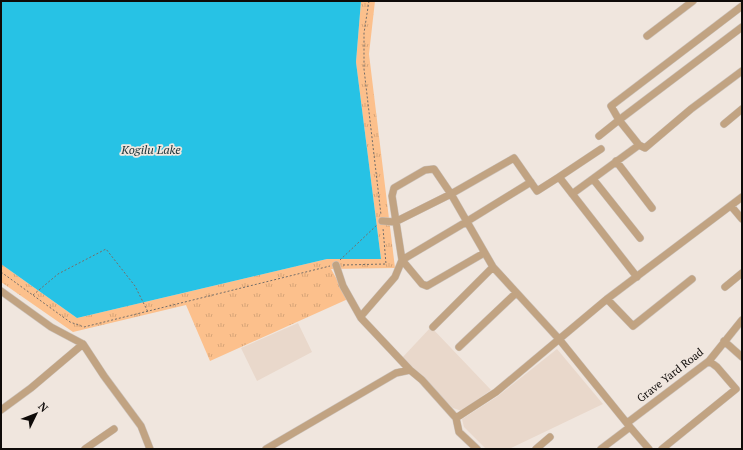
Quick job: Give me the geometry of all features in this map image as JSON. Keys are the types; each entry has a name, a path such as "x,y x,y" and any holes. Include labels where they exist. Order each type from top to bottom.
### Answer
{"street":[{"path":"647,36 693,1"},
{"path":"742,6 611,106 619,120 639,145 645,148 691,109 742,71"},
{"path":"599,136 742,27"},
{"path":"724,124 742,109"},
{"path":"572,194 639,145"},
{"path":"382,221 395,222 451,194 514,158 537,191 601,149"},
{"path":"616,161 652,208"},
{"path":"484,253 427,286 422,284 402,260 392,196 394,188 425,170 434,169 451,194 493,267 559,339 649,449"},
{"path":"559,177 637,278"},
{"path":"593,179 640,238"},
{"path":"362,315 395,277 402,260 531,182"},
{"path":"456,418 496,392 607,299 742,198"},
{"path":"731,206 742,219"},
{"path":"336,265 343,286 361,318 410,370 422,380 456,418 460,432 478,449"},
{"path":"433,327 493,267"},
{"path":"725,287 742,273"},
{"path":"607,299 634,326 692,279"},
{"path":"1,290 51,327 83,344 104,376 141,426 150,449"},
{"path":"459,347 516,293"},
{"name":"Grave Yard Road","path":"601,449 628,425 708,361 742,320"},
{"path":"724,341 742,357"},
{"path":"1,410 31,388 83,344"},
{"path":"662,449 736,389 717,366 708,361"},
{"path":"266,449 396,373 410,370"},
{"path":"85,449 114,429"},
{"path":"536,449 550,437"}],"path":[{"path":"1,272 70,322 84,327 336,265 386,264 364,69 364,33 369,1"},
{"path":"336,265 382,221"},
{"path":"33,295 58,274 106,249 135,286 148,312"}],"shaded area":[{"path":"298,323 312,352 257,381 241,348"},
{"path":"431,327 491,390 462,411 453,408 401,359"},
{"path":"557,349 603,404 509,449 486,449 464,427 462,419 498,396"}],"green space":[{"path":"361,1 375,1 369,54 395,268 331,269 348,299 210,361 186,305 73,332 1,282 1,264 77,318 327,259 381,259 356,62"}],"water":[{"name":"Kogilu Lake","path":"1,1 361,1 356,62 381,259 327,259 77,318 1,264"}]}
